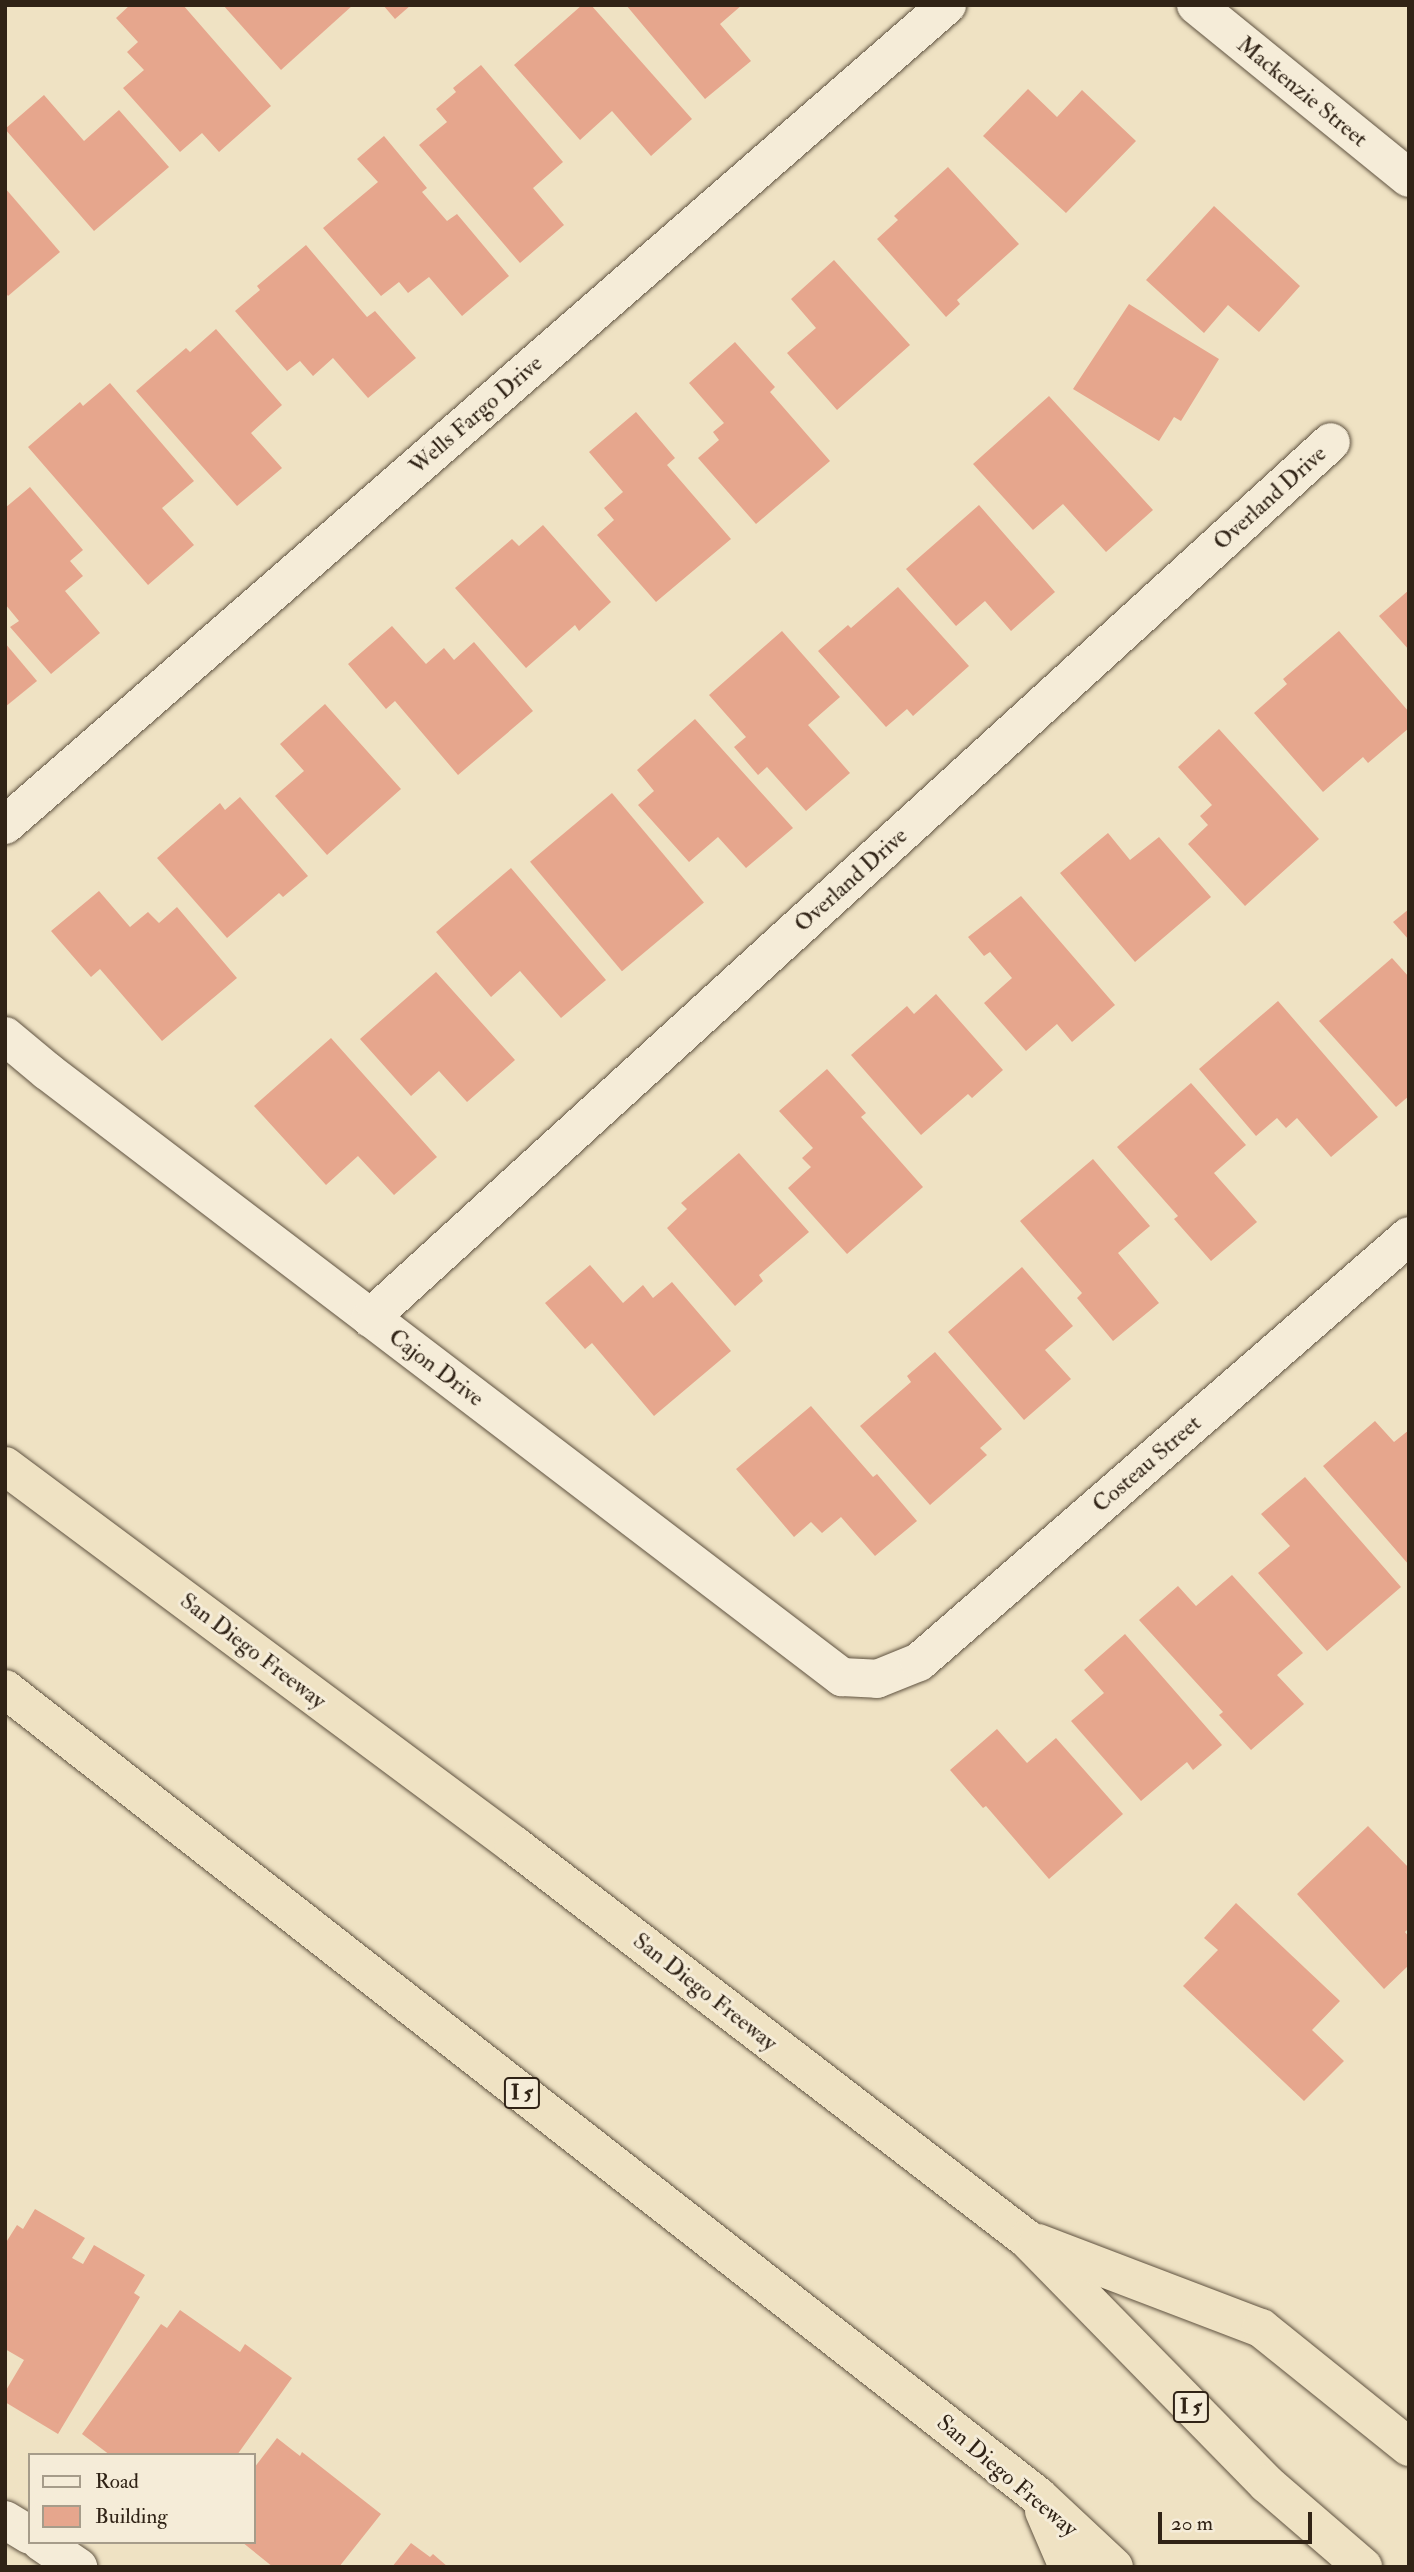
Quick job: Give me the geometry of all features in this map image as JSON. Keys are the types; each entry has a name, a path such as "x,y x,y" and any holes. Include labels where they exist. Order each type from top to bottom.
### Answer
{"highway":[{"name":"San Diego Freeway","path":"5,1466 513,1845 1027,2239 1267,2484 1363,2567"},
{"name":"San Diego Freeway","path":"5,1689 1038,2496 1114,2567"},
{"path":"1027,2239 1261,2328 1409,2447"},
{"path":"1038,2496 1068,2567"}],"street":[{"name":"Wells Fargo Drive","path":"5,825 947,5"},
{"name":"Mackenzie Street","path":"1196,5 1409,178"},
{"name":"Overland Drive","path":"370,1318 1331,442"},
{"name":"Cajon Drive","path":"5,1037 842,1677 877,1679"},
{"name":"Costeau Street","path":"877,1679 919,1662 1409,1236"},
{"path":"5,2520 28,2534"},
{"path":"44,2544 78,2567"}],"building":[{"path":"130,5 183,5 271,106 219,152 202,133 180,152 123,88 144,70 127,52 138,42 116,18"},
{"path":"223,5 353,5 281,70"},
{"path":"383,5 411,5 395,19"},
{"path":"582,5 591,5 692,119 651,156 612,111 580,140 514,65"},
{"path":"626,5 742,5 720,24 751,61 705,99"},
{"path":"481,65 563,162 533,188 564,225 520,263 419,145 447,122 436,109 456,92 453,88"},
{"path":"1028,89 1057,117 1082,90 1136,141 1066,213 983,136"},
{"path":"44,95 84,141 119,110 169,167 94,231 5,129"},
{"path":"384,136 427,188 422,192 447,221 457,214 509,276 462,316 429,277 408,293 399,282 381,296 323,228 378,182 357,159"},
{"path":"948,167 1019,244 957,300 960,304 946,317 877,239 898,220 894,216"},
{"path":"5,188 60,252 8,296 5,292"},
{"path":"1214,206 1300,286 1259,332 1228,305 1204,333 1146,280"},
{"path":"306,245 367,317 375,311 416,358 368,398 333,358 313,376 300,361 287,371 235,311 260,290 257,286"},
{"path":"834,260 910,345 837,410 787,353 816,328 791,299"},
{"path":"1129,304 1219,359 1181,421 1174,417 1159,441 1073,389"},
{"path":"216,329 282,405 251,433 282,468 237,506 136,391 186,348 190,352"},
{"path":"735,342 775,387 770,392 830,461 756,524 698,458 719,440 713,432 724,423 689,383"},
{"path":"110,383 194,481 162,508 194,545 148,585 28,447 80,402 83,406"},
{"path":"1049,396 1153,510 1106,552 1063,504 1033,530 973,464"},
{"path":"636,412 675,458 667,465 731,539 656,602 597,535 614,520 604,508 623,492 589,452"},
{"path":"30,487 83,550 70,561 83,576 65,591 100,633 51,674 10,627 19,621 5,604 5,508"},
{"path":"979,505 1055,592 1011,631 985,601 956,626 906,569"},
{"path":"543,525 611,602 579,631 575,625 526,668 455,588 512,539 519,546"},
{"path":"898,587 969,666 913,716 907,709 886,727 818,651 848,625 851,628"},
{"path":"1409,590 1409,650 1379,616"},
{"path":"392,626 426,664 444,648 454,660 474,642 533,711 458,775 395,701 386,709 348,664"},
{"path":"782,631 840,697 808,725 850,773 806,811 767,767 758,775 734,747 746,737 709,695"},
{"path":"1339,631 1409,712 1409,728 1368,763 1363,757 1323,792 1254,713 1287,684 1283,679"},
{"path":"5,643 37,681 5,707"},
{"path":"325,704 401,789 327,855 275,796 304,771 280,744"},
{"path":"695,719 793,828 746,868 718,837 689,862 638,805 654,791 637,770"},
{"path":"1219,729 1319,839 1245,906 1188,844 1208,825 1200,816 1212,805 1178,767"},
{"path":"612,793 704,903 622,971 530,862"},
{"path":"240,797 308,876 283,897 279,893 227,938 157,858 220,803 225,810"},
{"path":"1108,833 1130,860 1159,837 1211,897 1135,962 1060,873"},
{"path":"511,868 606,980 561,1018 520,971 491,997 436,932"},
{"path":"99,891 130,927 148,912 159,923 177,907 237,978 162,1041 100,969 91,977 51,931"},
{"path":"1021,896 1115,1005 1072,1042 1057,1024 1026,1051 984,1003 1012,978 990,952 984,956 968,937"},
{"path":"1409,909 1409,940 1393,922"},
{"path":"1392,958 1409,977 1409,1096 1396,1107 1319,1021"},
{"path":"436,972 515,1060 467,1102 439,1071 411,1096 360,1039"},
{"path":"936,994 1003,1070 972,1098 968,1094 921,1135 851,1055 907,1006 914,1014"},
{"path":"1278,1001 1378,1117 1331,1157 1297,1118 1286,1128 1277,1118 1256,1136 1199,1069"},
{"path":"331,1038 437,1157 394,1195 358,1156 326,1185 254,1106"},
{"path":"827,1069 866,1113 861,1117 923,1187 847,1254 788,1188 811,1167 802,1158 813,1148 779,1111"},
{"path":"1191,1083 1246,1145 1214,1173 1257,1222 1211,1261 1174,1219 1178,1216 1117,1147"},
{"path":"739,1153 809,1232 759,1275 763,1281 735,1306 667,1228 687,1209 681,1203"},
{"path":"1093,1159 1150,1226 1118,1253 1159,1303 1113,1341 1077,1298 1082,1293 1020,1221"},
{"path":"590,1265 623,1303 643,1285 653,1298 672,1282 731,1351 654,1416 592,1343 585,1349 545,1303"},
{"path":"1022,1267 1073,1326 1045,1350 1071,1379 1024,1420 948,1332"},
{"path":"935,1352 1002,1429 980,1448 987,1455 930,1505 860,1426 911,1382 907,1376"},
{"path":"811,1406 873,1477 877,1474 917,1521 875,1556 841,1517 822,1533 811,1522 794,1537 736,1469"},
{"path":"1375,1421 1394,1442 1409,1430 1409,1565 1323,1466"},
{"path":"1305,1477 1401,1587 1327,1651 1258,1573 1290,1546 1261,1514"},
{"path":"1232,1575 1303,1653 1277,1675 1304,1704 1251,1750 1219,1715 1223,1712 1139,1620 1178,1586 1196,1606"},
{"path":"1125,1634 1222,1745 1193,1770 1187,1762 1141,1801 1071,1721 1104,1693 1084,1670"},
{"path":"997,1729 1027,1763 1056,1738 1123,1814 1049,1879 986,1806 983,1808 950,1770"},
{"path":"1368,1826 1409,1868 1409,1928 1405,1932 1409,1937 1409,1965 1384,1989 1297,1894"},
{"path":"1236,1903 1340,2001 1312,2030 1344,2061 1304,2101 1183,1986 1218,1950 1204,1938"},
{"path":"35,2209 85,2238 72,2258 83,2264 94,2245 145,2275 134,2293 140,2297 58,2434 5,2402 5,2392 24,2360 5,2349 5,2244 17,2225 23,2229"},
{"path":"180,2310 240,2352 245,2344 292,2378 238,2453 107,2453 82,2434 161,2324 167,2328"},
{"path":"277,2438 300,2456 302,2452 381,2514 339,2567 273,2567 244,2544 256,2544 256,2465"},
{"path":"411,2543 430,2557 433,2554 448,2567 392,2567"}]}
